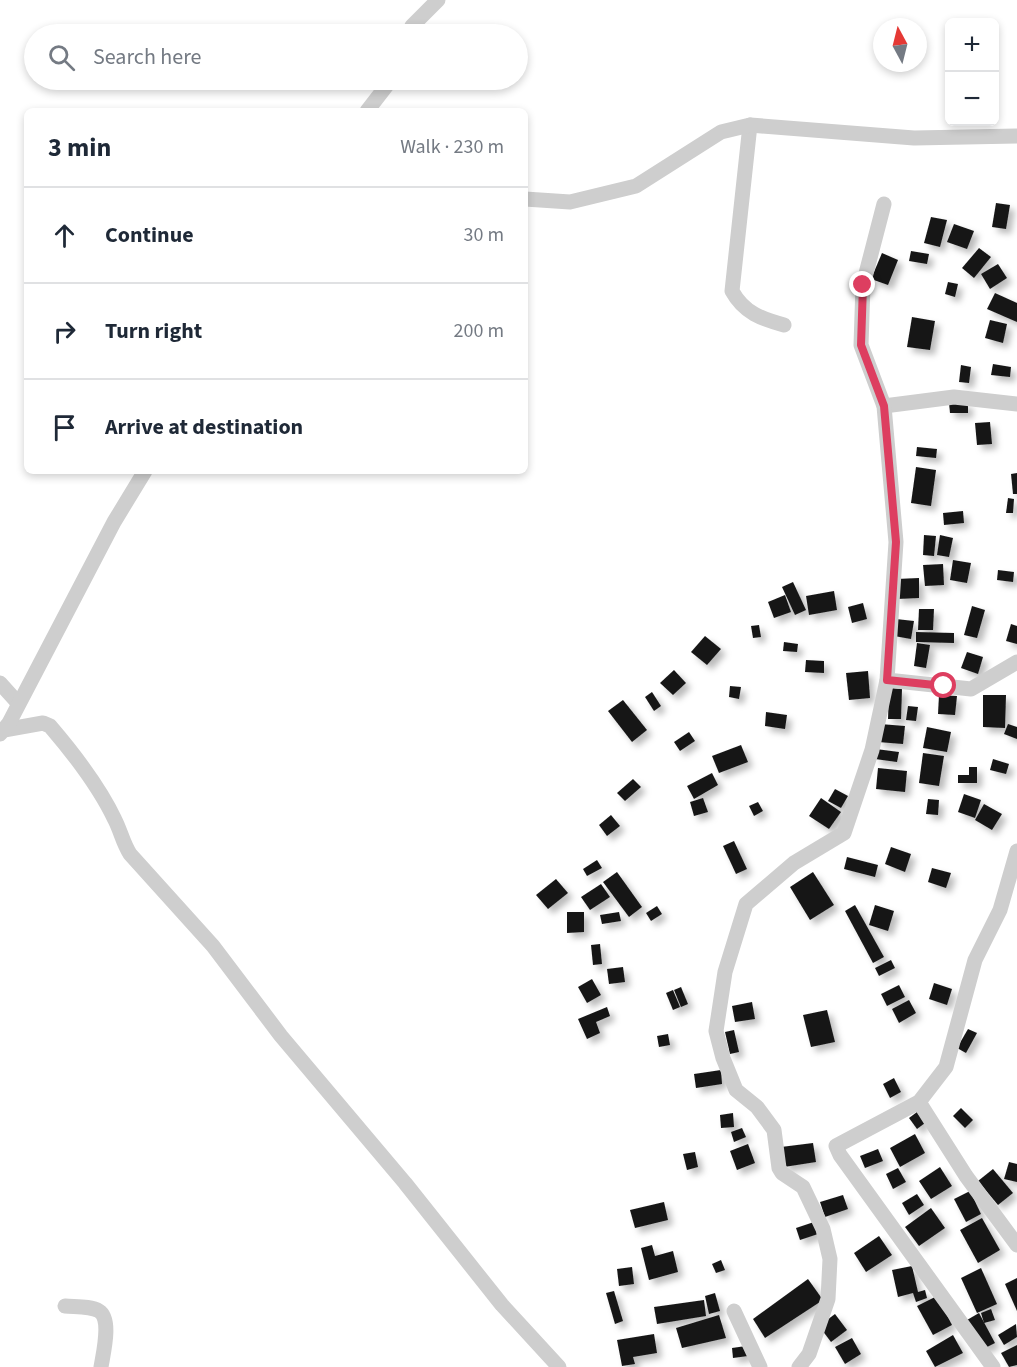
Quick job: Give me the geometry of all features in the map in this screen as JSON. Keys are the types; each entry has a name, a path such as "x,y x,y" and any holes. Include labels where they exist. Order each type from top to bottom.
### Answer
{"street":[{"path":"414,24 438,0"},
{"path":"369,108 384,90"},
{"path":"750,125 732,291 737,301 760,319 784,325"},
{"path":"528,199 554,203 636,186 721,132 750,125 914,138 1017,135"},
{"path":"800,1367 809,1354 829,1295 830,1259 823,1229 803,1187 786,1176 779,1168 774,1130 770,1123 757,1107 736,1090 716,1031 725,972 747,904 794,863 844,833 872,750 887,680 896,542 884,406 861,345 863,285 885,204"},
{"path":"884,406 954,397 1017,404"},
{"path":"2,732 114,522 143,474"},
{"path":"887,680 971,689 1017,662"},
{"path":"0,683 18,703"},
{"path":"2,732 43,723 51,726 84,769 115,819 121,841 130,854 213,945 281,1036 405,1183 502,1305 559,1367"},
{"path":"993,1367 840,1155 836,1146 919,1102 946,1067 975,960 1000,910 1017,851"},
{"path":"919,1102 966,1176 1017,1245"},
{"path":"65,1306 97,1310 102,1314 105,1326 102,1367"},
{"path":"734,1311 760,1367"}],"building":[{"path":"996,203 1010,205 1006,229 992,227"},
{"path":"931,217 947,220 940,247 924,243"},
{"path":"954,224 974,231 967,249 947,242"},
{"path":"979,248 991,257 974,278 962,268"},
{"path":"911,251 929,254 927,264 909,261"},
{"path":"882,253 898,260 888,285 871,279"},
{"path":"998,264 1007,278 990,289 981,274"},
{"path":"948,282 958,284 955,297 945,294"},
{"path":"995,293 1017,303 1017,322 987,309"},
{"path":"912,317 935,321 930,350 907,347"},
{"path":"990,320 1007,324 1003,343 985,338"},
{"path":"993,364 1011,367 1010,377 991,375"},
{"path":"961,365 971,367 969,383 959,382"},
{"path":"949,403 968,403 968,413 950,413"},
{"path":"990,422 992,444 977,445 975,423"},
{"path":"917,447 937,449 936,458 916,456"},
{"path":"916,467 936,470 931,506 911,503"},
{"path":"1017,473 1017,494 1013,494 1011,474"},
{"path":"1008,498 1014,499 1013,513 1006,513"},
{"path":"963,511 964,523 944,525 943,513"},
{"path":"924,535 936,536 934,556 923,555"},
{"path":"940,535 953,538 949,557 937,555"},
{"path":"953,560 971,563 967,583 950,580"},
{"path":"943,564 944,585 925,586 923,565"},
{"path":"998,570 1014,572 1013,582 997,580"},
{"path":"919,578 919,598 897,599 896,579"},
{"path":"793,582 806,610 795,615 782,587"},
{"path":"834,591 837,610 809,615 806,596"},
{"path":"785,595 791,612 774,618 768,602"},
{"path":"863,603 867,619 852,623 848,607"},
{"path":"972,606 985,610 977,638 964,635"},
{"path":"919,609 934,609 933,630 918,630"},
{"path":"896,619 914,621 911,639 894,636"},
{"path":"1011,624 1017,626 1017,644 1006,641"},
{"path":"759,625 761,637 753,638 751,626"},
{"path":"916,632 954,633 954,643 916,642"},
{"path":"705,636 721,649 707,665 691,652"},
{"path":"784,642 798,644 797,652 783,651"},
{"path":"917,643 930,645 926,668 914,666"},
{"path":"967,652 983,657 978,674 961,668"},
{"path":"806,660 824,661 824,673 805,672"},
{"path":"674,670 686,683 673,695 660,683"},
{"path":"868,671 870,698 849,700 846,673"},
{"path":"730,686 741,687 739,699 729,697"},
{"path":"889,688 902,689 901,719 888,719"},
{"path":"652,692 661,706 654,711 645,697"},
{"path":"939,695 957,696 955,715 938,714"},
{"path":"983,695 1006,695 1005,728 983,727"},
{"path":"623,700 647,730 632,742 608,711"},
{"path":"908,706 918,707 916,721 906,720"},
{"path":"766,712 787,715 785,729 765,726"},
{"path":"880,724 905,726 903,744 878,742"},
{"path":"1008,724 1017,727 1017,739 1004,734"},
{"path":"927,727 951,732 947,752 923,748"},
{"path":"689,732 695,741 680,751 674,742"},
{"path":"741,745 748,762 719,773 712,756"},
{"path":"876,749 899,752 897,762 875,759"},
{"path":"923,753 944,756 939,786 919,783"},
{"path":"993,759 1009,764 1006,774 990,770"},
{"path":"969,767 977,767 977,783 958,783 958,775 969,775"},
{"path":"878,768 907,771 905,792 876,789"},
{"path":"712,773 718,785 694,799 687,786"},
{"path":"633,779 641,787 625,801 617,793"},
{"path":"835,789 848,796 841,808 828,801"},
{"path":"964,794 981,800 975,818 958,812"},
{"path":"703,798 708,812 694,816 690,802"},
{"path":"821,798 841,812 829,829 809,816"},
{"path":"928,799 939,800 938,815 926,814"},
{"path":"758,802 763,811 754,816 749,806"},
{"path":"984,804 1002,814 992,830 975,820"},
{"path":"611,815 620,826 607,836 599,825"},
{"path":"734,841 747,869 736,874 723,846"},
{"path":"891,847 911,854 905,872 885,864"},
{"path":"847,857 878,865 875,877 844,869"},
{"path":"597,860 602,868 587,876 583,869"},
{"path":"932,868 951,873 946,888 928,882"},
{"path":"617,872 642,907 629,917 603,882"},
{"path":"813,872 834,905 810,920 790,887"},
{"path":"556,879 568,893 548,909 536,895"},
{"path":"601,884 610,897 590,910 581,897"},
{"path":"855,905 884,957 873,963 845,911"},
{"path":"875,905 894,911 888,931 869,925"},
{"path":"657,906 662,914 651,921 646,913"},
{"path":"567,912 584,912 584,932 567,933"},
{"path":"619,912 621,921 602,924 600,915"},
{"path":"600,944 602,964 593,965 591,945"},
{"path":"891,960 895,968 879,976 875,968"},
{"path":"623,967 625,982 609,984 607,969"},
{"path":"592,979 601,995 587,1003 578,987"},
{"path":"934,983 952,989 947,1005 929,999"},
{"path":"899,985 905,997 887,1006 881,994"},
{"path":"681,987 688,1004 681,1007 674,990"},
{"path":"673,990 680,1007 673,1010 666,993"},
{"path":"909,1000 916,1013 899,1023 892,1009"},
{"path":"752,1002 755,1019 735,1022 732,1006"},
{"path":"607,1007 610,1016 596,1022 600,1033 587,1039 578,1019"},
{"path":"827,1010 835,1042 811,1047 803,1015"},
{"path":"968,1029 977,1033 966,1053 957,1048"},
{"path":"734,1030 739,1052 730,1054 725,1032"},
{"path":"668,1034 670,1045 659,1047 657,1036"},
{"path":"721,1070 722,1084 696,1088 694,1074"},
{"path":"894,1078 901,1092 890,1098 883,1084"},
{"path":"961,1108 973,1120 965,1128 953,1116"},
{"path":"917,1112 925,1123 917,1129 909,1118"},
{"path":"733,1113 734,1127 721,1128 720,1115"},
{"path":"742,1128 746,1137 734,1142 731,1132"},
{"path":"915,1134 925,1153 900,1167 890,1148"},
{"path":"813,1143 816,1162 784,1167 781,1147"},
{"path":"748,1144 755,1163 737,1170 730,1151"},
{"path":"878,1149 883,1161 865,1168 860,1156"},
{"path":"695,1152 698,1167 687,1170 683,1154"},
{"path":"1009,1162 1017,1164 1017,1182 1004,1179"},
{"path":"940,1167 952,1186 931,1199 919,1181"},
{"path":"898,1168 906,1182 893,1189 886,1174"},
{"path":"993,1169 1013,1193 998,1205 978,1181"},
{"path":"970,1191 981,1214 966,1222 954,1199"},
{"path":"917,1194 924,1205 909,1215 902,1203"},
{"path":"843,1195 848,1209 825,1217 820,1202"},
{"path":"664,1202 668,1220 635,1228 630,1210"},
{"path":"931,1208 945,1228 919,1246 905,1227"},
{"path":"982,1218 1000,1250 978,1263 960,1230"},
{"path":"814,1222 818,1234 800,1240 796,1228"},
{"path":"879,1236 892,1255 866,1272 854,1253"},
{"path":"652,1245 655,1256 673,1251 678,1272 649,1280 641,1248"},
{"path":"721,1260 725,1270 716,1273 712,1264"},
{"path":"912,1266 918,1292 925,1290 927,1298 916,1302 913,1293 898,1297 892,1270"},
{"path":"632,1267 634,1284 619,1286 617,1269"},
{"path":"981,1268 997,1304 977,1313 961,1278"},
{"path":"1017,1278 1017,1311 1005,1284"},
{"path":"808,1279 823,1300 765,1338 753,1319"},
{"path":"614,1291 623,1321 615,1324 606,1293"},
{"path":"715,1293 720,1311 709,1314 705,1296"},
{"path":"937,1296 952,1325 933,1335 917,1306"},
{"path":"704,1300 706,1316 657,1324 654,1307"},
{"path":"991,1309 995,1320 984,1323 981,1313"},
{"path":"979,1313 995,1343 983,1349 967,1320"},
{"path":"835,1314 847,1330 831,1342 819,1326"},
{"path":"719,1315 726,1338 682,1348 676,1328"},
{"path":"1016,1324 1017,1337 1004,1345 998,1335"},
{"path":"654,1334 657,1353 633,1357 635,1364 622,1366 617,1340"},
{"path":"953,1335 963,1353 935,1367 926,1351"},
{"path":"852,1338 861,1354 845,1364 835,1347"},
{"path":"1017,1345 1017,1365 1009,1367 1001,1353"},
{"path":"746,1346 748,1356 733,1358 732,1348"}],"route":[{"path":"863,285 861,345 884,406 896,542 887,680 944,686"}]}
